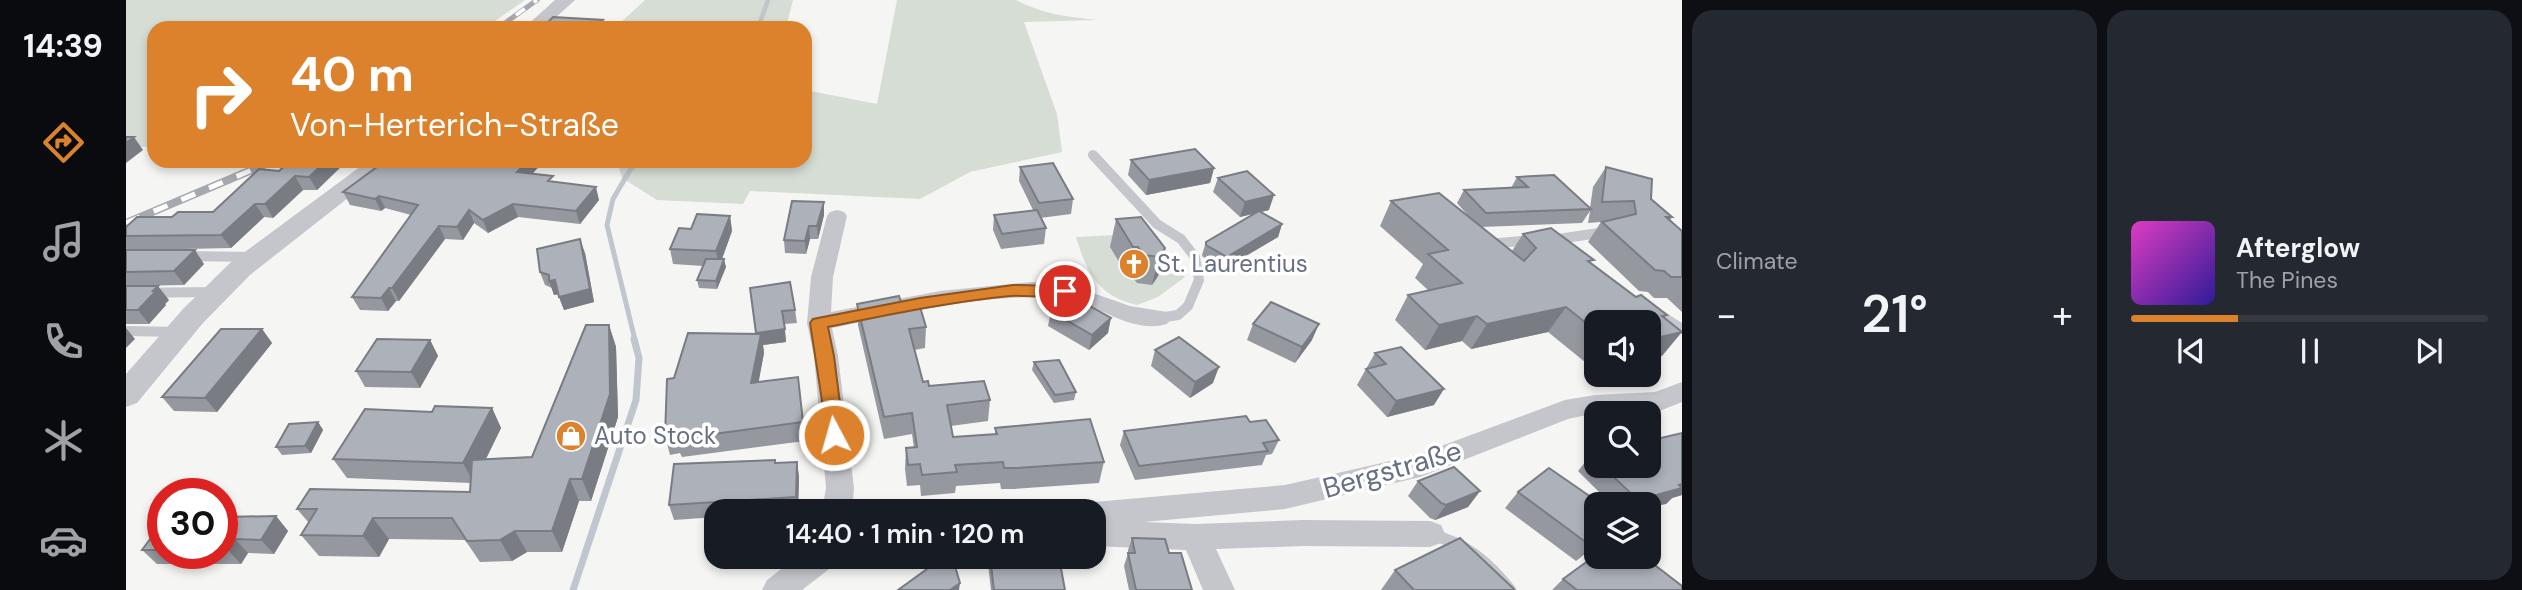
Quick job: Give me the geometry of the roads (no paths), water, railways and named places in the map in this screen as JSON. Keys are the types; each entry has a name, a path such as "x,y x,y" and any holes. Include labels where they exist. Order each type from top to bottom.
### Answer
{"street":[{"path":"541,21 566,0"},
{"path":"126,395 217,292 256,257 374,168"},
{"path":"837,216 821,277 818,323 825,356 839,499"},
{"path":"818,323 920,303 1038,289 1087,295 1124,313 1159,318"},
{"name":"Bergstraße","path":"1106,513 1286,497 1420,466 1565,410 1595,405 1657,402 1682,392"},
{"name":"Bergstraße","path":"1106,533 1196,537 1303,533 1430,534"},
{"path":"1196,537 1219,590"},
{"path":"778,590 805,569"}],"lane":[{"path":"1093,155 1157,224 1181,239 1195,257 1199,280 1188,306 1178,315 1159,318"},
{"path":"1489,244 1551,240 1606,232"},
{"path":"1551,240 1567,250"},
{"path":"170,256 256,257"},
{"path":"126,293 217,292"},
{"path":"1638,301 1682,329"},
{"path":"126,331 180,332"},
{"path":"1430,534 1457,541 1486,559 1510,590"}],"waterway":[{"path":"760,21 768,0"},
{"path":"632,168 613,199 607,225 635,340"},
{"path":"573,590 636,400 639,358 634,339"}],"railway":[{"path":"508,21 537,0"},
{"path":"126,223 256,168"}],"place":[{"name":"St. Laurentius","path":"1134,264"},
{"name":"Auto Stock","path":"571,436"}]}
